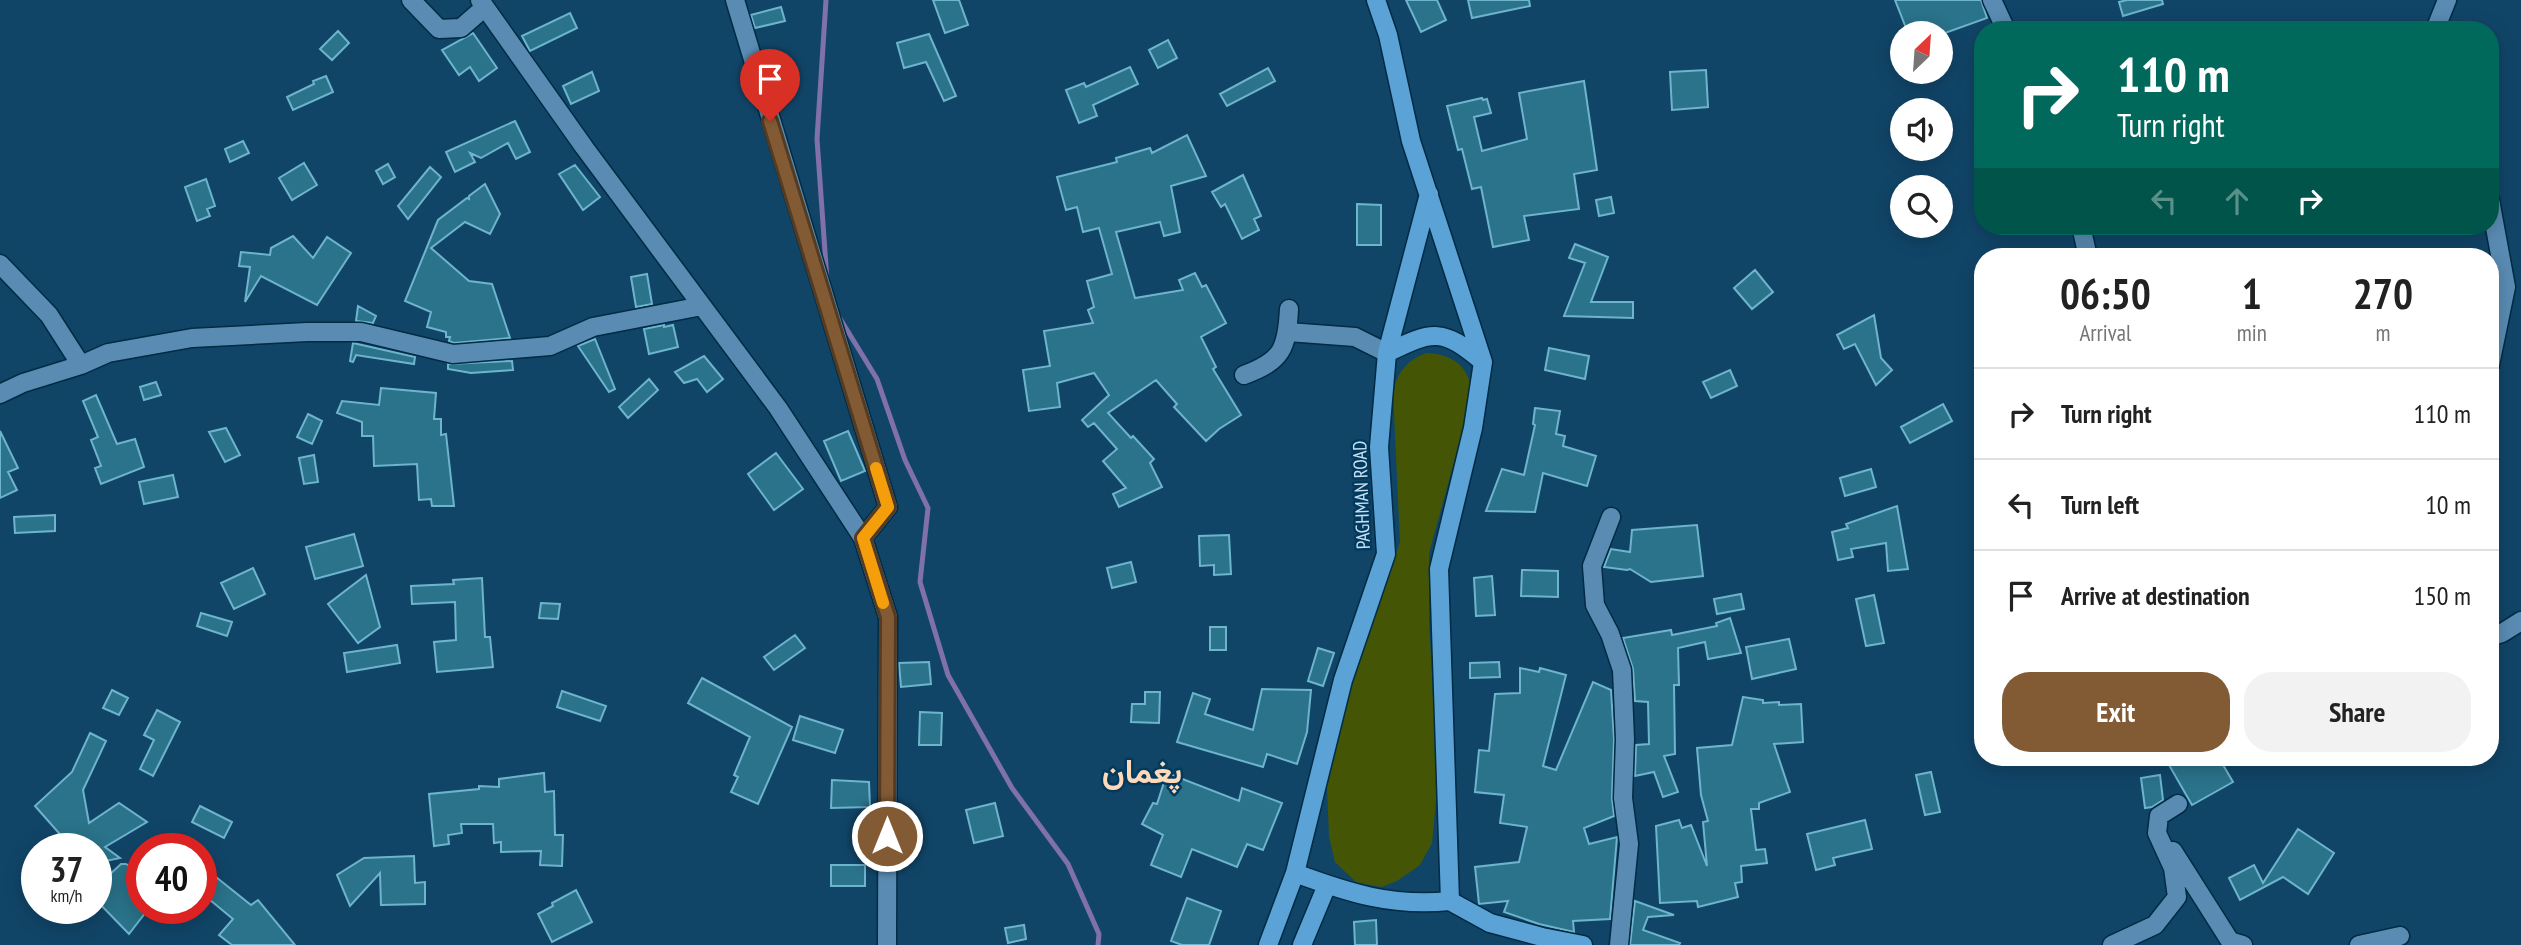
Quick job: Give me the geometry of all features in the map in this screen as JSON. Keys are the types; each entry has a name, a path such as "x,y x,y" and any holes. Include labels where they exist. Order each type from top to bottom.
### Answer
{"main road":[{"path":"1376,0 1388,35 1411,141 1483,362 1473,428 1439,569 1450,901"},
{"name":"PAGHMAN ROAD","path":"1268,945 1295,873 1343,680 1386,554 1379,447 1387,353 1429,194"},
{"path":"1387,353 1415,339 1437,334 1463,346 1483,362"},
{"path":"1295,873 1379,900 1429,903 1450,901 1490,923 1583,945"},
{"path":"1302,945 1327,885"}],"street":[{"path":"411,0 439,29 461,28 482,4 584,147 778,408 863,538 888,617 887,945"},
{"path":"734,0 888,507 863,538"},
{"path":"1992,0 2002,21"},
{"path":"2438,21 2446,0"},
{"path":"2499,249 2506,287 2499,321"},
{"path":"0,264 49,315 81,365"},
{"path":"0,394 23,383 81,365 108,353 192,338 361,332 453,354 550,346 593,327 702,306"},
{"path":"1244,375 1268,366 1282,350 1288,332 1289,309"},
{"path":"1288,332 1355,337 1387,353"},
{"path":"1611,517 1592,566 1595,605 1610,634 1622,670 1625,739 1623,798 1629,844 1619,945"},
{"path":"2499,634 2521,621"},
{"path":"2112,945 2155,925 2177,897 2173,869 2157,833 2159,816 2178,804"},
{"path":"2157,833 2179,858 2230,941 2243,945"},
{"path":"2360,945 2400,936"}],"green space":[{"path":"1426,353 1444,356 1458,363 1471,384 1473,393 1429,553 1429,622 1438,778 1432,843 1420,865 1397,881 1381,887 1356,882 1335,862 1329,837 1327,786 1350,680 1400,542 1393,392 1404,368"}],"building":[{"path":"933,0 959,0 968,25 945,33"},
{"path":"1406,0 1437,0 1446,20 1421,32"},
{"path":"1468,0 1529,0 1530,6 1472,18"},
{"path":"1895,0 1981,0 1987,18 1953,30 1953,21 1903,21"},
{"path":"2162,0 2163,4 2123,16 2119,2"},
{"path":"781,7 785,21 755,28 751,15"},
{"path":"570,13 577,28 530,51 522,36"},
{"path":"338,31 349,43 332,60 320,49"},
{"path":"473,33 497,68 479,81 470,67 459,75 442,50"},
{"path":"929,34 956,96 944,101 926,62 904,68 897,43"},
{"path":"1168,40 1177,58 1158,68 1149,50"},
{"path":"1130,67 1138,84 1093,105 1097,116 1079,123 1066,90 1084,83 1086,87"},
{"path":"1268,68 1275,81 1227,106 1220,94"},
{"path":"1706,70 1708,107 1672,110 1670,72"},
{"path":"592,72 599,91 571,104 563,86"},
{"path":"326,76 333,92 293,110 287,97"},
{"path":"1584,81 1597,170 1574,174 1579,209 1524,216 1529,240 1493,247 1481,187 1472,189 1462,149 1458,150 1447,106 1487,99 1491,113 1474,117 1482,151 1527,139 1519,93"},
{"path":"515,121 530,152 516,159 508,143 481,158 470,153 475,162 455,172 446,152"},
{"path":"1187,135 1206,176 1171,186 1180,232 1164,236 1160,222 1116,232 1135,298 1183,290 1179,280 1195,273 1202,287 1206,285 1226,323 1201,337 1216,367 1213,369 1241,415 1206,441 1174,407 1177,404 1156,380 1108,413 1154,459 1150,463 1162,487 1119,507 1113,494 1126,488 1103,461 1117,449 1094,423 1088,427 1082,420 1109,395 1094,373 1057,383 1060,407 1029,411 1023,370 1050,366 1044,331 1093,323 1088,310 1094,307 1087,281 1112,274 1099,228 1083,232 1077,207 1066,210 1057,177 1117,162 1116,158 1150,148 1152,153"},
{"path":"243,141 249,153 230,162 225,149"},
{"path":"304,163 317,185 292,200 279,178"},
{"path":"388,164 395,177 383,184 376,171"},
{"path":"575,165 600,197 583,210 559,174"},
{"path":"430,167 441,177 408,219 398,206"},
{"path":"1243,175 1261,216 1254,219 1259,230 1242,239 1225,204 1221,207 1212,192"},
{"path":"206,179 215,206 207,209 210,216 197,221 185,187"},
{"path":"485,184 500,214 490,234 465,222 431,248 469,281 492,284 510,338 454,343 449,341 450,337 446,337 446,332 427,327 431,312 405,301 438,220 469,199 469,196"},
{"path":"1611,197 1614,213 1599,216 1596,200"},
{"path":"1357,204 1381,205 1381,245 1357,245"},
{"path":"293,236 313,258 327,237 351,253 317,305 261,276 245,302 250,267 239,266 241,252 270,255 271,248"},
{"path":"1575,244 1608,257 1591,302 1633,302 1633,318 1564,316 1585,263 1569,258"},
{"path":"1755,270 1773,292 1752,309 1734,288"},
{"path":"647,274 652,304 636,307 631,277"},
{"path":"358,306 376,316 373,323 356,321"},
{"path":"1874,315 1881,358 1892,370 1876,385 1855,344 1844,349 1837,335"},
{"path":"673,325 678,347 649,354 644,329"},
{"path":"595,339 615,389 609,392 578,346"},
{"path":"353,343 415,357 414,364 356,355 353,362 350,361"},
{"path":"1549,348 1589,356 1585,379 1545,370"},
{"path":"704,356 723,379 707,392 697,379 684,383 675,372"},
{"path":"512,361 513,370 471,373 448,369 448,364"},
{"path":"1730,370 1737,386 1711,398 1703,382"},
{"path":"649,379 658,390 628,418 619,407"},
{"path":"156,382 161,395 144,400 140,387"},
{"path":"381,388 436,393 434,419 441,419 441,435 446,434 454,506 432,506 431,499 419,500 417,464 374,466 373,436 362,436 362,422 337,413 342,401 379,405"},
{"path":"96,395 117,444 135,439 144,467 101,484 95,468 101,466 91,440 98,437 83,401"},
{"path":"1943,404 1952,421 1910,443 1901,427"},
{"path":"1535,408 1560,411 1556,434 1565,436 1563,446 1596,456 1587,486 1543,473 1535,512 1486,511 1502,469 1524,475 1535,425"},
{"path":"308,414 322,421 312,444 297,437"},
{"path":"226,428 240,455 225,462 209,432"},
{"path":"0,431 18,468 8,472 17,490 0,498"},
{"path":"848,431 865,471 841,481 824,441"},
{"path":"776,453 803,489 774,510 748,474"},
{"path":"314,455 318,482 304,484 299,458"},
{"path":"1871,469 1876,487 1845,496 1840,478"},
{"path":"173,475 178,497 144,504 139,482"},
{"path":"1897,506 1908,569 1888,571 1886,543 1851,549 1853,557 1838,560 1832,532 1848,528 1846,524"},
{"path":"55,515 55,531 15,533 14,517"},
{"path":"1697,525 1703,576 1651,582 1630,569 1604,567 1611,549 1630,552 1632,530"},
{"path":"354,534 363,566 315,579 306,547"},
{"path":"1229,535 1231,574 1214,575 1214,565 1200,566 1199,536"},
{"path":"1131,562 1136,582 1112,588 1107,568"},
{"path":"253,568 265,594 234,609 221,583"},
{"path":"1522,570 1558,571 1558,597 1521,596"},
{"path":"366,575 380,627 358,643 328,604"},
{"path":"1492,576 1495,615 1476,616 1474,578"},
{"path":"482,578 485,637 490,637 493,667 437,672 434,642 456,640 455,602 412,604 411,586 454,584 453,580"},
{"path":"1741,594 1744,609 1717,614 1714,599"},
{"path":"1874,595 1884,643 1866,646 1856,599"},
{"path":"541,603 560,604 558,619 539,618"},
{"path":"201,613 232,622 227,636 197,626"},
{"path":"1730,618 1741,653 1708,659 1705,642 1678,648 1679,685 1674,685 1675,754 1664,756 1678,792 1663,797 1654,772 1635,776 1636,745 1649,744 1648,702 1635,701 1633,669 1623,638 1671,630 1672,635 1717,626 1716,623"},
{"path":"1210,627 1226,627 1226,650 1210,650"},
{"path":"795,635 805,648 774,670 764,657"},
{"path":"1789,639 1796,669 1752,679 1746,647"},
{"path":"397,645 400,663 347,672 344,653"},
{"path":"1318,648 1334,653 1323,686 1308,681"},
{"path":"929,662 931,684 901,687 899,663"},
{"path":"1499,662 1500,677 1470,678 1470,663"},
{"path":"1520,668 1539,672 1540,668 1566,675 1543,766 1556,770 1593,682 1611,690 1614,816 1584,828 1589,844 1617,837 1610,919 1573,921 1574,932 1504,912 1508,901 1479,904 1475,867 1519,862 1527,827 1500,823 1504,795 1475,792 1479,750 1489,751 1495,694 1520,693"},
{"path":"702,678 792,727 758,804 731,792 738,777 734,775 750,737 688,703"},
{"path":"1262,689 1311,690 1307,732 1297,764 1267,754 1263,767 1177,742 1193,693 1210,699 1205,714 1253,730"},
{"path":"112,690 128,698 119,715 103,708"},
{"path":"562,691 606,706 600,721 557,707"},
{"path":"1145,692 1160,692 1159,723 1131,722 1132,704 1145,704"},
{"path":"1743,697 1763,700 1763,703 1779,702 1779,705 1801,704 1803,742 1774,744 1790,792 1759,803 1759,809 1751,809 1756,850 1765,849 1767,863 1741,866 1742,882 1735,883 1738,897 1698,907 1697,901 1660,903 1656,826 1679,820 1682,828 1691,825 1707,866 1703,822 1708,821 1701,795 1697,748 1732,745"},
{"path":"157,710 180,722 153,776 140,769 154,740 144,735"},
{"path":"920,712 942,713 941,745 919,745"},
{"path":"800,716 843,730 835,753 793,740"},
{"path":"90,733 106,741 83,790 89,823 119,803 147,822 112,843 112,833 59,833 35,806 72,772"},
{"path":"2170,766 2224,766 2233,782 2192,805"},
{"path":"1931,772 1940,812 1925,815 1916,775"},
{"path":"544,773 545,792 554,791 555,835 563,835 562,866 540,865 541,851 501,852 501,842 494,843 493,824 461,824 462,833 448,835 449,844 434,846 429,794 479,789 479,786 499,787 499,779"},
{"path":"1167,773 1239,801 1242,788 1282,803 1263,850 1247,844 1237,867 1192,849 1181,877 1151,865 1163,835 1142,824 1153,803 1157,804"},
{"path":"2160,775 2163,800 2145,808 2141,778"},
{"path":"832,780 869,782 870,807 831,808"},
{"path":"995,803 1003,836 974,843 966,810"},
{"path":"200,806 232,822 224,838 192,822"},
{"path":"1865,820 1872,849 1833,858 1835,865 1816,870 1807,834"},
{"path":"2298,829 2334,853 2308,894 2283,877 2240,900 2229,878 2254,865 2263,883"},
{"path":"414,856 415,883 425,882 425,904 381,905 380,873 350,906 337,875 364,858"},
{"path":"121,864 126,864 126,924 137,924 129,934 112,916 112,872"},
{"path":"831,865 865,865 865,886 831,886"},
{"path":"217,878 251,905 258,900 295,945 232,945 219,935 233,919 217,906"},
{"path":"576,890 592,922 552,942 538,914"},
{"path":"1187,898 1221,911 1209,945 1182,945 1171,941"},
{"path":"1635,901 1674,915 1648,917 1643,930 1680,943 1679,945 1630,945"},
{"path":"1376,920 1377,945 1355,945 1354,922"},
{"path":"1024,925 1026,939 1008,943 1005,928"}],"waterway":[{"path":"826,0 817,139 827,280"},
{"path":"836,312 877,379 905,460 928,508 920,582 948,675 1012,788 1068,864 1099,934 1098,945"}],"slow traffic":[{"path":"876,468 888,507 863,538 883,603"}],"district":[{"name":"پغمان","path":"1142,771"}],"route":[{"path":"770,121 888,507 863,538 888,617 887,836"}]}
